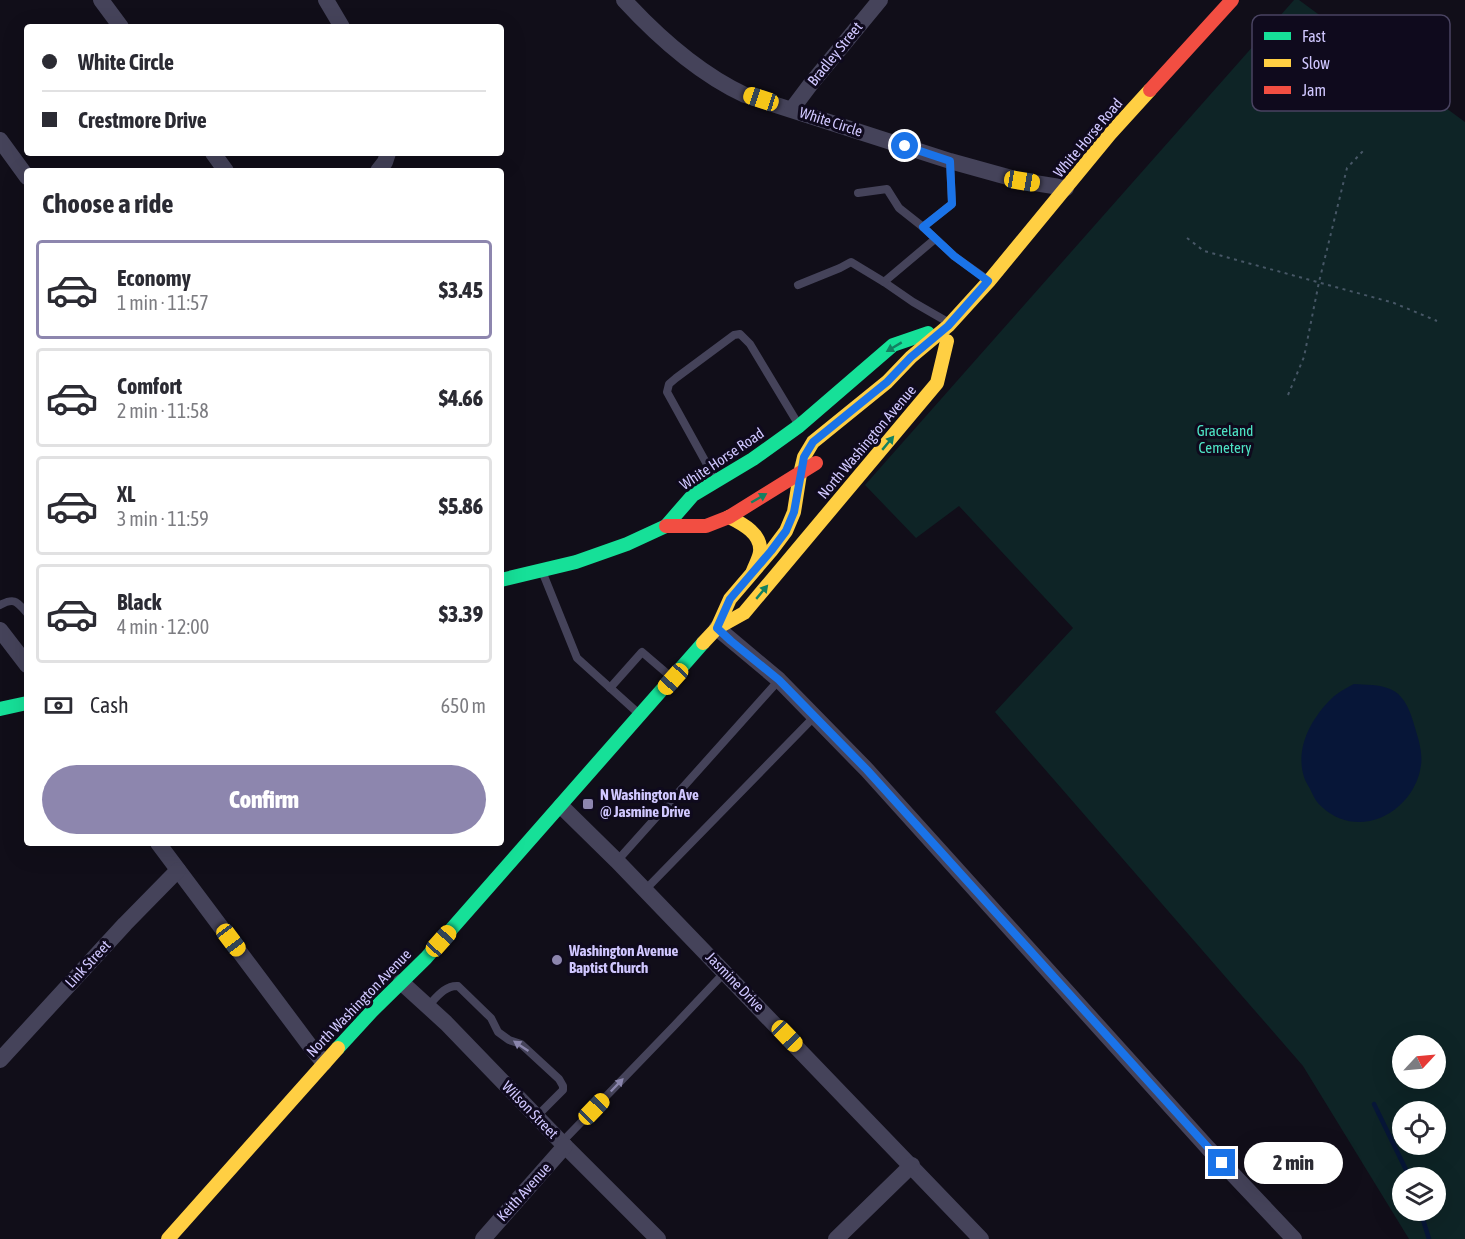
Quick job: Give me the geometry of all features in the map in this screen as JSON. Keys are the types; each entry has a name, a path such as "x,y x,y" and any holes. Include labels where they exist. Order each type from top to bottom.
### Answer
{"main road":[{"name":"White Horse Road","path":"504,579 576,562 627,544 666,526 693,495 753,459 799,426 894,345 949,325 1110,134 1232,0"},
{"path":"925,368 947,341 949,325"},
{"name":"North Washington Avenue","path":"168,1239 324,1063 372,1011 426,958 717,628 730,599 786,531 794,512 804,457 813,442 887,382 911,357 949,325"},
{"name":"North Washington Avenue","path":"717,628 744,613 938,382 947,341"},
{"name":"White Horse Road","path":"666,526 706,526 729,517 826,456"},
{"path":"729,517 744,524 758,539 760,551 753,571"},
{"path":"0,710 24,704"}],"street":[{"path":"101,0 119,24"},
{"path":"326,0 340,24"},
{"name":"White Circle","path":"624,0 672,47 707,74 745,94 950,161 1022,181 1066,188"},
{"name":"Bradley Street","path":"792,109 880,0"},
{"path":"0,140 24,173"},
{"path":"717,628 779,680 875,779 1208,1148 1294,1239"},
{"path":"0,630 24,662"},
{"name":"Jasmine Drive","path":"561,806 912,1165 981,1239"},
{"path":"160,846 324,1063"},
{"name":"Link Street","path":"0,1060 178,870"},
{"name":"Wilson Street","path":"401,982 446,1023 658,1239"},
{"name":"Keith Avenue","path":"483,1239 563,1144"},
{"path":"836,1239 912,1165"}],"lane":[{"path":"923,227 952,204 950,161"},
{"path":"858,193 887,189 899,208 954,256 988,281"},
{"path":"884,282 935,239"},
{"path":"798,285 851,262 949,325"},
{"path":"716,480 667,392 669,384 676,378 734,335 741,333 750,344 799,426"},
{"path":"542,570 577,658 641,715"},
{"path":"0,605 13,601 18,602 24,609"},
{"path":"610,688 642,651 673,679"},
{"path":"616,861 779,680"},
{"path":"645,890 814,716"},
{"path":"563,1144 724,972"},
{"path":"428,1006 452,985 458,986 491,1018 498,1032 509,1040 521,1044 559,1079 563,1090 537,1116"}],"path":[{"path":"1288,395 1304,357 1319,282 1347,168 1363,151"},
{"path":"1187,238 1204,251 1394,303 1437,321"}],"green space":[{"name":"Graceland Cemetery","path":"1294,0 1299,0 1319,15 1281,15"},
{"name":"Graceland Cemetery","path":"1252,47 1252,111 1450,111 1465,122 1465,1239 1409,1239 1398,1221 1446,1221 1446,1167 1392,1167 1392,1211 1303,1066 995,712 1073,628 959,506 916,538 865,485"}],"water":[{"path":"1354,684 1381,686 1399,694 1410,711 1418,737 1421,765 1417,781 1397,808 1384,816 1368,821 1353,822 1337,817 1315,799 1304,777 1302,755 1303,745 1317,716 1333,697"}],"waterway":[{"path":"1374,1104 1405,1167"},
{"path":"1423,1221 1429,1239"}],"traffic: fast":[{"path":"504,579 576,562 627,544 666,526 693,495 753,459 799,426 893,345 928,333"},
{"path":"338,1048 426,958 703,643"},
{"path":"0,709 24,704"}],"traffic: slow":[{"path":"800,474 804,457 813,442 887,382 911,357 948,326 989,281 1110,134 1150,90"},
{"path":"717,628 744,613 937,383 947,341"},
{"path":"703,643 717,628 730,599 786,531 794,512 800,474"},
{"path":"729,517 745,526 758,540 760,552 753,571"},
{"path":"168,1239 338,1048"}],"traffic: jam":[{"path":"1150,90 1232,0"},
{"path":"666,526 706,526 729,517 816,463"}],"place":[{"name":"N Washington Ave @ Jasmine Drive","path":"588,804"},
{"name":"Washington Avenue Baptist Church","path":"557,960"}],"route":[{"path":"905,146 950,161 952,204 923,227 954,256 988,281 948,326 911,357 887,382 813,442 804,457 794,512 786,531 730,599 717,628 779,680 818,718 1222,1163"}]}
